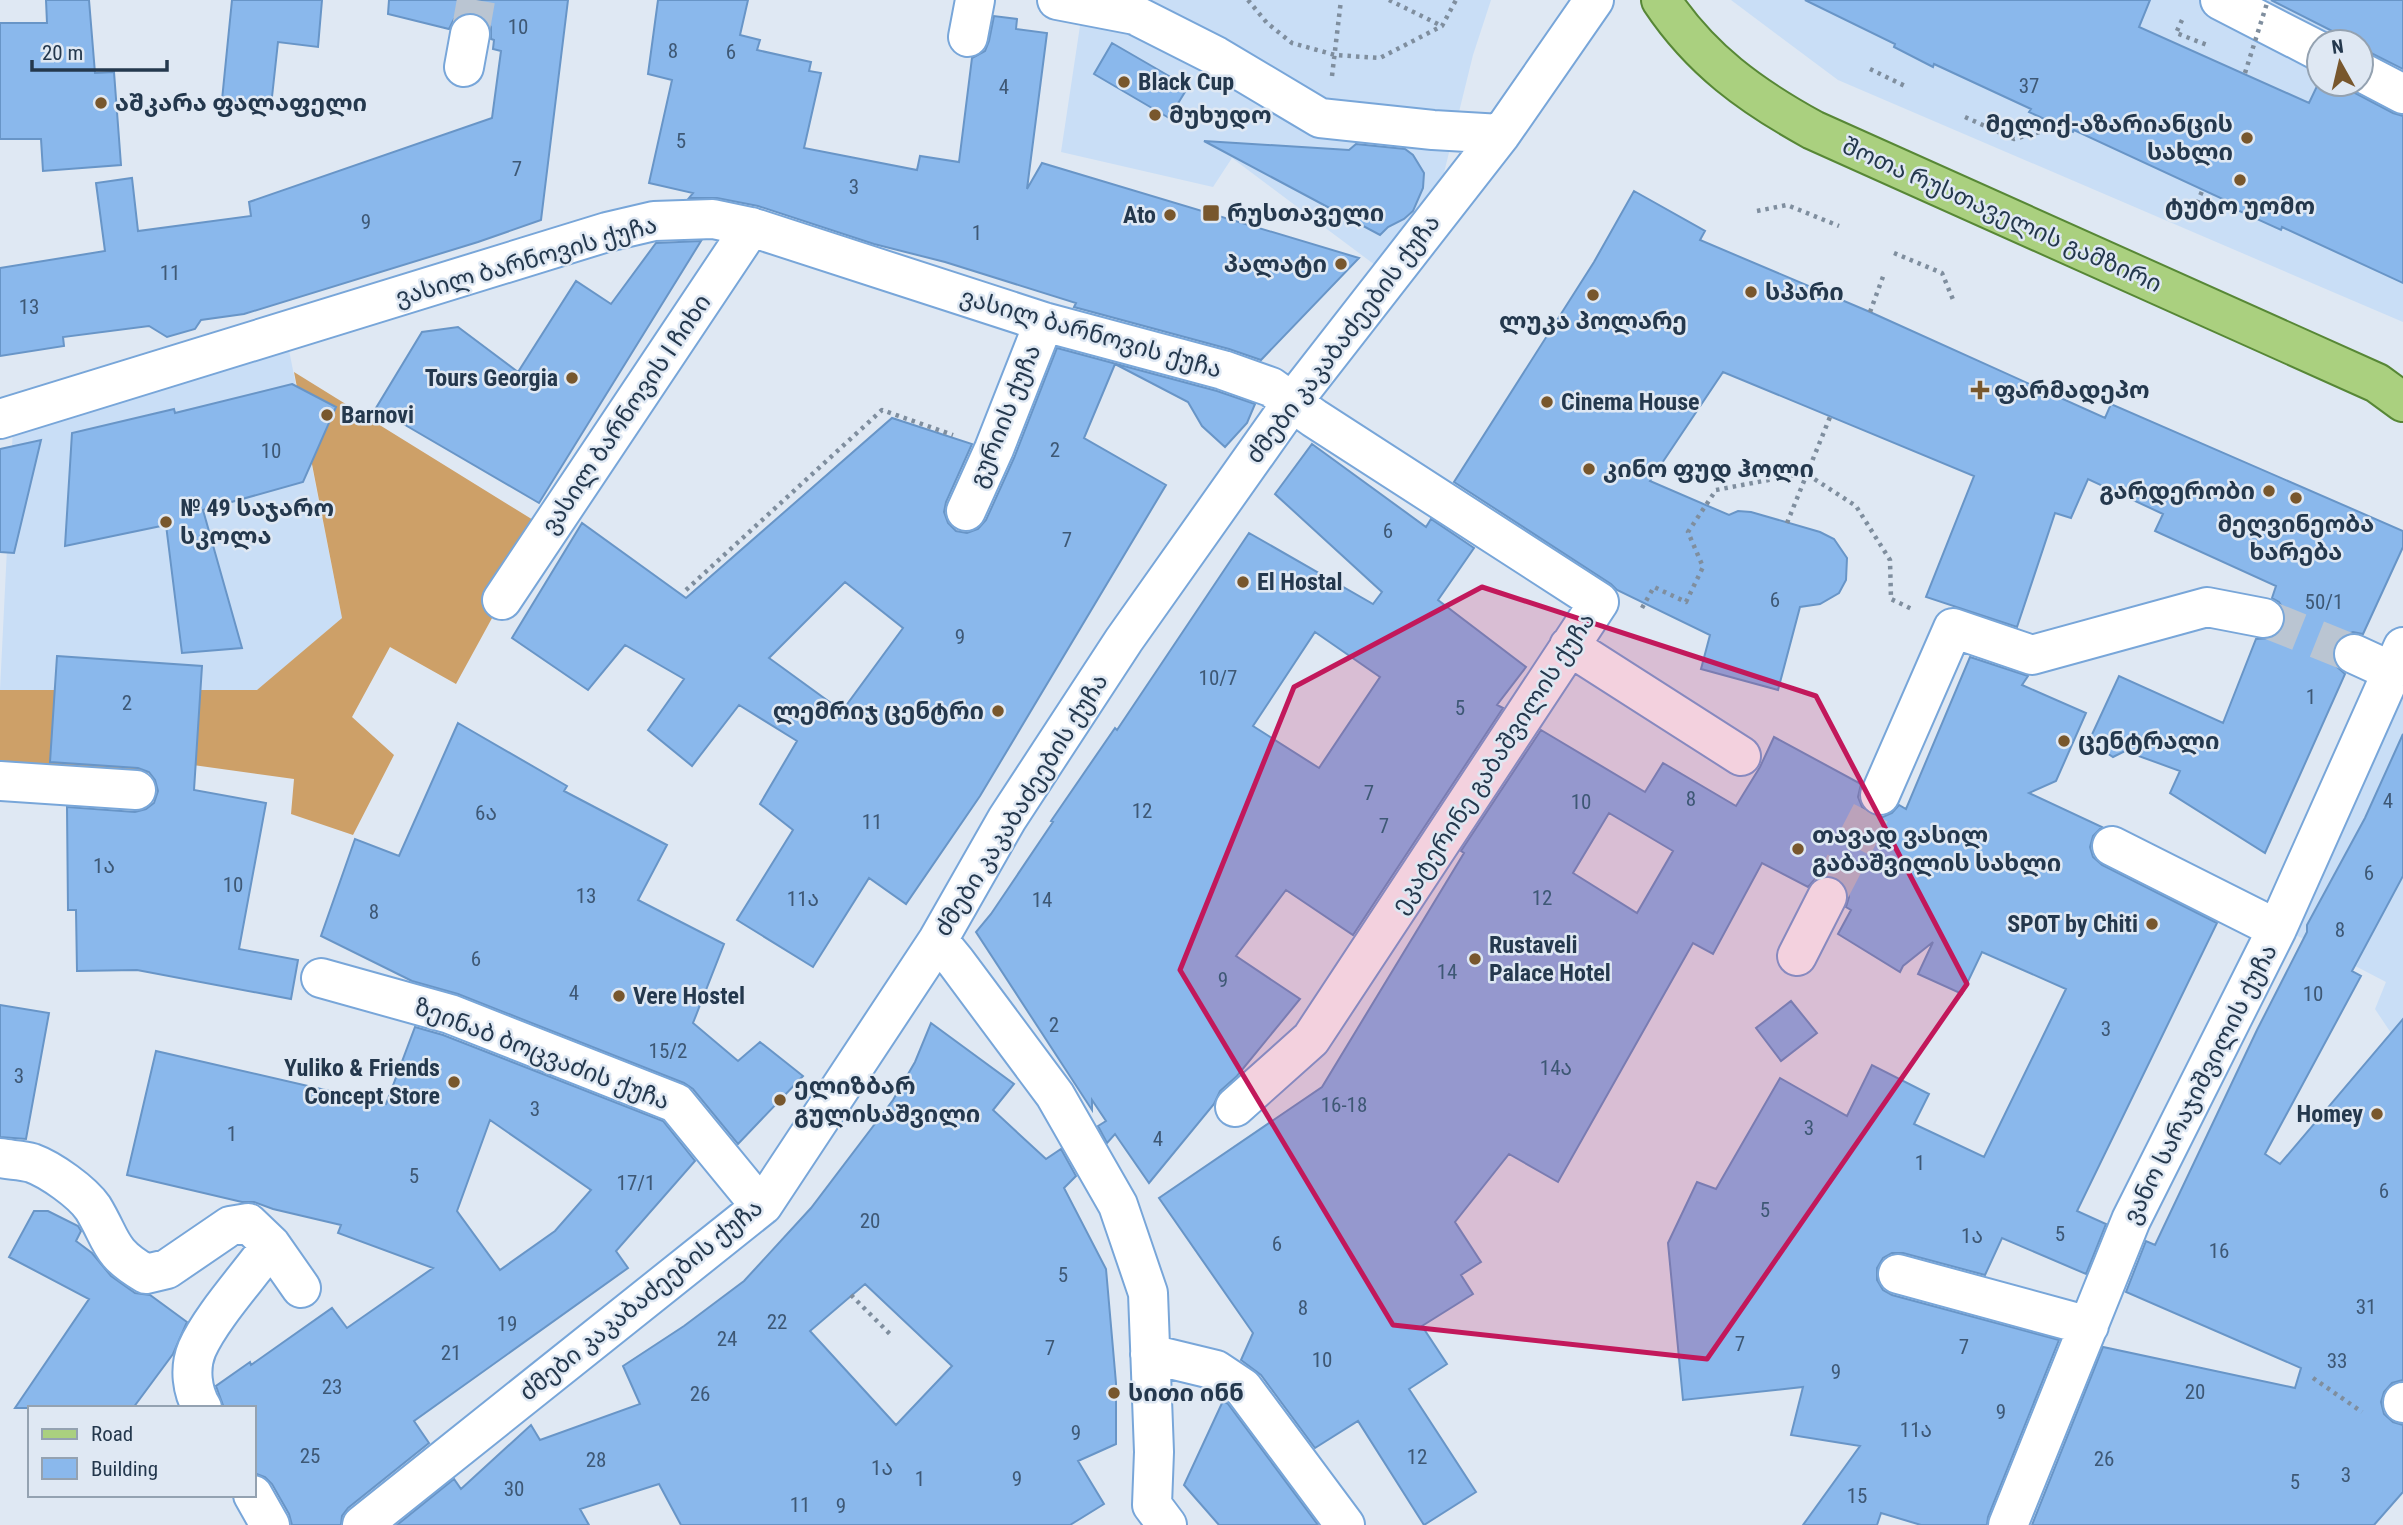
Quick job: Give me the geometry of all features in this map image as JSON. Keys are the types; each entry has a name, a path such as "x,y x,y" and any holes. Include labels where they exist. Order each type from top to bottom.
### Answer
{"main road":[{"name":"შოთა რუსთაველის გამზირი","path":"1661,0 1674,19 1723,72 1767,105 1813,130 2394,391"}],"street":[{"path":"968,37 975,0"},
{"path":"1057,0 1131,8 1320,118 1502,134"},
{"name":"ძმები კაკაბაძეების ქუჩა","path":"362,1525 762,1205 937,940 1007,819 1124,640 1293,401 1502,134 1594,0"},
{"path":"2220,0 2305,44"},
{"path":"2375,79 2403,94"},
{"name":"ვასილ ბარნოვის ქუჩა","path":"0,419 607,232 654,221 701,219 751,227 1044,322 1223,370 1271,387 1293,401"},
{"name":"ვასილ ბარნოვის I ჩიხი","path":"502,600 751,227"},
{"name":"გურიის ქუჩა","path":"966,511 994,449 1044,322"},
{"name":"ეკატერინე გაბაშვილის ქუჩა","path":"1235,1107 1311,1040 1599,602 1314,418 1293,401"},
{"path":"1880,795 1953,628 2032,655 2207,607 2264,618"},
{"path":"1569,646 1741,756"},
{"path":"2354,654 2397,659"},
{"name":"ვანო სარაჯიშვილის ქუჩა","path":"2008,1525 2131,1220 2277,929 2397,659"},
{"path":"0,781 136,790"},
{"path":"2112,846 2277,929"},
{"path":"1797,956 1827,897"},
{"path":"937,940 957,962 1055,1095 1118,1205 1148,1293 1154,1452 1149,1518"},
{"name":"ზეინაბ ბოცვაძის ქუჩა","path":"321,978 450,1014 676,1103 762,1205"},
{"path":"16,1161 62,1179 92,1206 109,1242 124,1262 146,1274 167,1269 230,1226 248,1223 271,1245 301,1288"},
{"path":"201,1406 192,1374 197,1350 214,1322 271,1245"},
{"path":"1898,1274 2089,1326"},
{"path":"1150,1354 1216,1370 1243,1388 1345,1525"},
{"path":"254,1497 270,1525"}],"path":[{"path":"1248,0 1267,23 1292,43 1335,55 1380,58 1442,26 1456,0"},
{"path":"1334,66 1340,0"},
{"path":"1389,0 1442,26"},
{"path":"2245,74 2268,0"},
{"path":"1870,69 1905,86"},
{"path":"1965,117 2014,139 2040,132"},
{"path":"2197,203 2203,190"},
{"path":"1757,211 1787,205 1839,226"},
{"path":"1894,253 1942,273 1954,302"},
{"path":"1870,312 1884,274"},
{"path":"686,590 882,410 994,449"},
{"path":"1787,523 1805,473 1830,417"},
{"path":"1648,597 1654,587 1686,602 1703,567 1688,532 1716,490 1805,473 1856,506 1890,560 1891,599 1953,628"},
{"path":"851,1295 891,1335"}],"highlighted area":[{"path":"1482,587 1816,696 1967,984 1707,1359 1393,1325 1180,970 1294,687"}],"shaded area":[{"path":"1057,0 1491,0 1473,55 1442,181 1383,271 1232,158 1213,187 1061,152 1083,6"},
{"path":"1731,0 2403,0 2403,322 1838,80"},
{"name":"№ 49 საჯარო სკოლა","path":"288,345 342,618 258,690 0,690 13,427"},
{"path":"294,372 538,523 497,609 456,684 390,647 352,717 394,755 353,835 291,814 294,779 157,760 141,782 0,769 0,690 257,690 342,618"},
{"path":"2403,698 2403,1051 2375,1009 2386,982 2290,932"}],"building":[{"path":"46,0 89,0 95,73 114,72 121,165 43,171 41,139 0,139 0,23 47,23"},
{"path":"232,0 322,0 318,47 278,42 271,106 222,100"},
{"path":"389,0 568,0 541,220 244,314 201,320 195,329 167,337 149,326 63,337 64,346 0,356 0,268 105,251 96,183 132,178 138,231 251,216 249,202 492,118 501,51 493,49 491,27 485,18 475,13 463,13 454,19 449,29 388,14"},
{"path":"658,0 748,0 740,35 760,40 757,50 811,62 809,71 821,73 804,148 917,170 920,156 959,162 972,58 985,51 994,16 1017,19 1016,29 1047,33 1027,189 1042,163 1359,258 1261,360 1074,307 1076,303 945,262 874,244 758,206 717,198 689,198 693,193 649,183 672,80 648,74"},
{"name":"მელიქ-აზარიანცის სახლი","path":"1805,0 2150,0 2139,27 2309,103 2311,98 2364,98 2403,116 2403,283 2282,227 2281,230 2237,210 2238,206 2029,112 2031,109 1934,64 1933,67 1894,47 1895,44"},
{"path":"2271,0 2403,0 2403,69 2375,55 2375,28 2326,28"},
{"path":"1112,43 1188,87 1169,118 1094,74"},
{"path":"1204,141 1349,150 1356,144 1405,149 1413,155 1424,173 1423,188 1413,211 1380,235"},
{"path":"1634,191 1705,231 1700,240 1870,312 2105,418 2111,404 2403,531 2403,547 2363,634 2353,632 2342,636 2334,646 2332,657 2336,666 2345,674 2265,853 2170,793 2180,771 2125,751 2113,757 2089,741 2119,676 2223,723 2256,639 2272,638 2280,633 2285,623 2284,610 2279,602 2272,598 2276,586 2155,531 2163,514 2088,479 2071,518 2055,513 2017,627 1926,597 1974,476 1723,372 1650,481 1729,515 1738,511 1751,512 1820,532 1834,539 1847,558 1846,580 1839,593 1820,604 1800,607 1778,690 1701,669 1710,635 1617,590 1454,482 1594,262"},
{"path":"701,241 539,503 376,408 422,332 458,327 518,372 576,281 611,304 656,243"},
{"path":"1057,348 1217,391 1255,404 1247,423 1225,447 1202,426 1188,402 1115,364 1084,438 1166,485 980,796 906,904 869,878 813,967 737,920 793,830 760,804 797,741 739,705 692,766 648,730 684,679 625,645 588,690 512,638 582,523 686,598 892,418 972,444 944,512 948,523 956,531 967,533 978,529 986,520 1014,458","holes":["845,582 903,628 842,711 769,658"]},
{"path":"292,384 336,407 303,482 203,510 242,648 182,653 166,525 65,546 72,433 174,409 175,413"},
{"path":"41,440 14,553 0,552 0,449"},
{"path":"1312,444 1426,527 1431,519 1474,548 1438,600 1526,667 1497,705 1503,708 1353,935 1286,890 1236,956 1300,999 1237,1076 1220,1091 1214,1104 1149,1183 1115,1134 1107,1143 1098,1126 1106,1121 1092,1100 1092,1110 976,932 991,914 1115,728 1117,730 1249,533 1373,604 1382,592 1275,494","holes":["1315,632 1380,677 1319,768 1253,726"]},
{"path":"57,656 202,666 194,790 266,803 239,949 298,960 291,999 137,970 77,971 76,910 68,910 67,807 135,812 154,803 158,791 149,772 138,768 50,762"},
{"path":"1970,657 2028,676 2022,685 2086,713 2056,781 2029,793 2102,827 2093,836 2090,847 2093,857 2102,865 2217,923 2077,1211 2106,1224 2086,1274 2002,1238 1985,1275 1903,1253 1892,1253 1883,1258 1877,1268 1877,1280 1883,1290 1892,1295 2059,1340 1987,1525 1921,1525 1881,1513 1877,1525 1803,1525 1860,1446 1791,1435 1803,1387 1683,1400 1668,1243 1697,1182 1716,1189 1780,1078 1847,1116 1872,1065 1929,1094 1914,1124 1984,1157 2066,989 1982,952 1962,994 1918,974 1933,942 1903,966 1900,972 1838,934 1851,910 1846,907 1849,897 1846,886 1837,878 1825,875 1815,879 1808,887 1762,863 1713,954 1693,943 1558,1182 1509,1154 1455,1222 1481,1262 1461,1275 1473,1294 1422,1326 1447,1364 1409,1389 1476,1492 1424,1525 1358,1421 1315,1448 1261,1375 1241,1360 1253,1333 1159,1198 1322,1087 1464,853 1461,851 1541,730 1645,792 1663,763 1736,806 1760,767 1774,737 1861,784 1858,797 1862,807 1871,815 1883,817 1892,813 1899,805 1906,809","holes":["1609,813 1673,851 1637,913 1573,873"]},
{"path":"458,723 567,786 564,791 667,845 638,900 724,944 693,1023 738,1061 760,1042 803,1076 738,1144 693,1089 684,1083 458,994 412,981 321,936 355,839 399,856"},
{"path":"2403,734 2403,876 2352,971 2361,976 2265,1154 2280,1164 2403,1019 2403,1380 2392,1383 2384,1392 2381,1402 2384,1414 2393,1422 2403,1425 2403,1492 2374,1525 2032,1525 2103,1347 2295,1388 2301,1368 2126,1292 2146,1241 2155,1245 2257,1030 2307,932 2307,925 2365,818"},
{"path":"1791,1001 1817,1033 1781,1061 1756,1028"},
{"path":"0,1005 49,1013 26,1139 0,1137"},
{"path":"931,1023 1014,1084 993,1110 1046,1159 1061,1149 1076,1176 1064,1188 1106,1269 1116,1383 1116,1444 1078,1461 1104,1504 1070,1525 681,1525 659,1484 580,1509 589,1525 397,1525 454,1479 461,1489 531,1425 540,1440 640,1404 623,1366 684,1326 744,1281 811,1208 893,1100 915,1062","holes":["865,1284 952,1366 896,1425 810,1331"]},
{"path":"415,1027 443,1035 663,1121 695,1161 616,1251 628,1268 414,1421 429,1443 348,1508 342,1516 341,1525 292,1525 289,1514 272,1484 265,1477 256,1474 256,1406 223,1406 216,1386 250,1362 251,1365 332,1308 347,1328 433,1268 338,1233 341,1225 254,1202 242,1202 127,1175 156,1051 386,1104","holes":["490,1120 591,1190 555,1231 500,1270 457,1211"]},
{"path":"34,1211 48,1211 78,1226 81,1231 76,1241 92,1253 111,1276 135,1293 150,1295 187,1322 173,1354 134,1406 15,1408 89,1299 9,1257"},
{"path":"1223,1401 1228,1404 1318,1525 1219,1525 1184,1485"}],"tunnel":[{"path":"470,34 476,0"},
{"path":"2264,618 2354,654"},
{"path":"1827,897 1880,795"}],"place":[{"name":"Black Cup","path":"1124,82"},
{"name":"აშკარა ფალაფელი","path":"101,103"},
{"name":"მუხუდო","path":"1155,115"},
{"name":"მელიქ-აზარიანცის სახლი","path":"2247,138"},
{"name":"ტუტო უომო","path":"2240,180"},
{"name":"რუსთაველი","path":"1211,213"},
{"name":"Ato","path":"1170,215"},
{"name":"პალატი","path":"1341,264"},
{"name":"სპარი","path":"1751,292"},
{"name":"ლუკა პოლარე","path":"1593,295"},
{"name":"Tours Georgia","path":"572,378"},
{"name":"ფარმადეპო","path":"1980,390"},
{"name":"Cinema House","path":"1547,402"},
{"name":"Barnovi","path":"327,415"},
{"name":"კინო ფუდ ჰოლი","path":"1589,469"},
{"name":"გარდერობი","path":"2269,491"},
{"name":"მეღვინეობა ხარება","path":"2296,498"},
{"name":"№ 49 საჯარო სკოლა","path":"166,522"},
{"name":"El Hostal","path":"1243,582"},
{"name":"ლემრიჯ ცენტრი","path":"998,711"},
{"name":"ცენტრალი","path":"2064,741"},
{"name":"თავად ვასილ გაბაშვილის სახლი","path":"1798,849"},
{"name":"SPOT by Chiti","path":"2152,924"},
{"name":"Rustaveli Palace Hotel","path":"1475,959"},
{"name":"Vere Hostel","path":"619,996"},
{"name":"Yuliko & Friends Concept Store","path":"454,1082"},
{"name":"ელიზბარ გულისაშვილი","path":"780,1100"},
{"name":"Homey","path":"2377,1114"},
{"name":"სითი ინნ","path":"1114,1393"}]}
